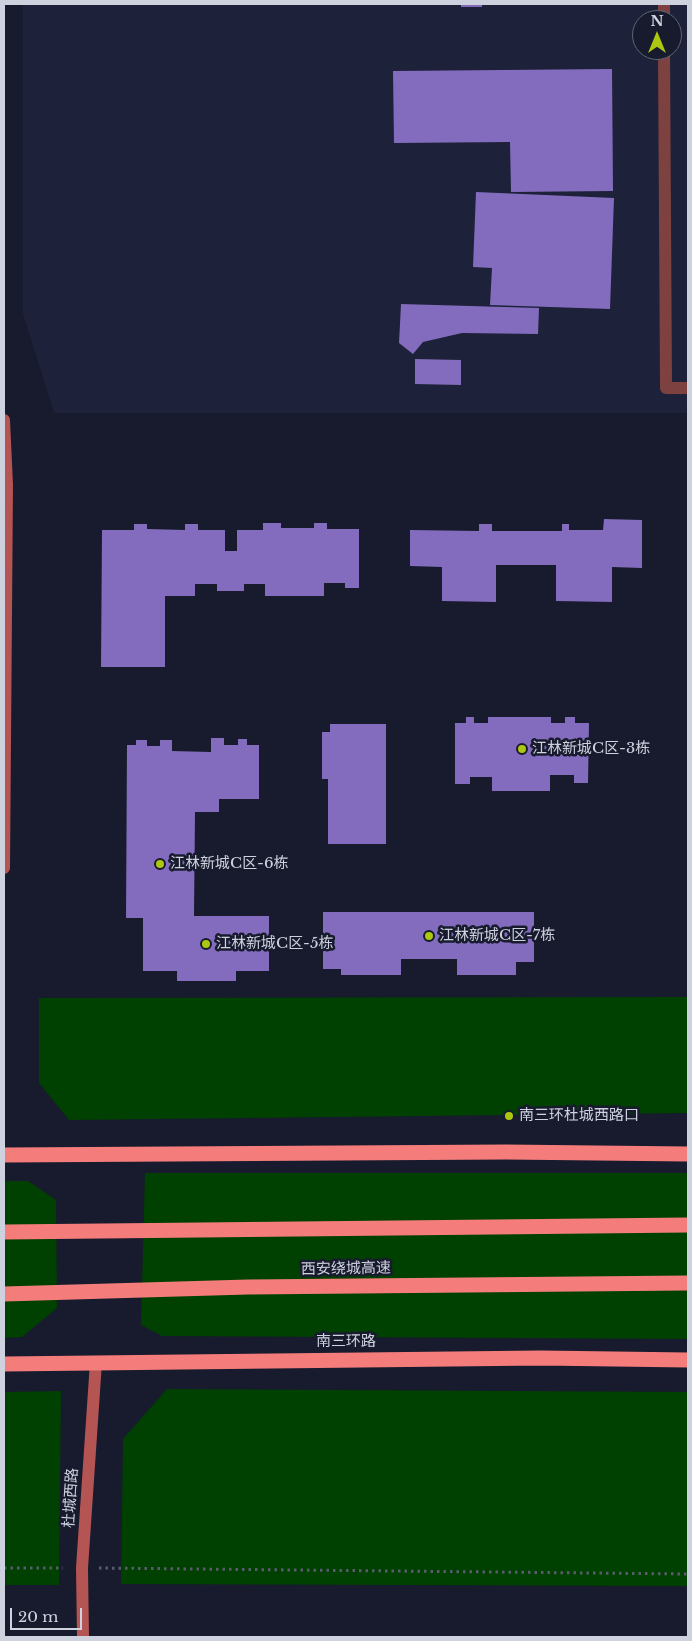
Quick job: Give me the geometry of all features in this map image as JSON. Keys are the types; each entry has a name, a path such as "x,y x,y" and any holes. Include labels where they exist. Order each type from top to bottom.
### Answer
{"highway":[{"path":"4,1155 496,1152 688,1154"},
{"path":"4,1232 688,1225"},
{"name":"西安绕城高速","path":"4,1294 248,1287 688,1282"},
{"name":"南三环路","path":"4,1364 531,1358 688,1360"}],"street":[{"path":"664,60 666,388 688,388"},
{"path":"4,420 7,485 4,868"},
{"name":"杜城西路","path":"82,1637 82,1568 96,1362"}],"path":[{"path":"4,1568 688,1574"}],"shaded area":[{"path":"23,4 688,4 688,413 54,413 23,314"}],"green space":[{"path":"688,997 688,1113 69,1120 39,1083 39,998"},
{"path":"145,1173 688,1173 688,1339 162,1336 141,1325"},
{"path":"4,1181 28,1181 56,1200 57,1308 22,1337 4,1338"},
{"path":"167,1389 688,1392 688,1586 121,1584 123,1439"},
{"path":"61,1391 59,1585 4,1585 4,1392"}],"building":[{"path":"461,4 482,4 482,7 461,7"},
{"path":"612,69 613,191 511,192 510,142 394,143 393,71"},
{"path":"476,192 614,198 610,309 490,305 492,268 473,267"},
{"path":"401,304 539,308 538,334 462,333 423,342 413,354 399,343"},
{"path":"415,359 461,360 461,385 415,384"},
{"path":"604,519 642,520 642,568 612,567 612,602 556,601 556,565 496,565 496,602 442,601 442,567 410,566 410,530 479,531 479,524 492,524 492,531 562,531 562,524 569,524 569,530 603,530"},
{"path":"263,523 281,523 281,528 314,528 314,523 327,523 327,529 359,529 359,588 345,588 345,583 324,583 324,596 265,596 265,584 244,584 244,591 217,591 217,584 195,584 195,596 165,596 165,667 101,667 102,530 134,530 134,524 147,524 147,529 185,530 185,524 198,524 198,530 225,530 225,551 237,551 237,530 263,530"},
{"name":"江林新城C区-3栋","path":"466,717 474,717 474,723 488,723 488,717 551,717 551,723 565,723 565,717 575,717 575,723 589,723 588,783 574,783 574,775 550,775 550,791 492,791 492,777 470,777 470,784 455,784 455,723 466,723"},
{"path":"330,724 386,724 386,844 328,844 328,779 322,779 322,732 330,732"},
{"name":"江林新城C区-6栋","path":"211,738 224,738 224,745 238,745 238,739 247,739 247,745 259,745 259,799 219,799 219,812 195,812 194,916 269,916 269,971 236,971 236,981 177,981 177,971 143,971 143,918 126,918 127,745 136,745 136,740 147,740 147,746 160,746 160,740 172,740 172,751 211,752"},
{"name":"江林新城C区-7栋","path":"323,912 534,912 534,962 516,962 516,975 457,975 457,959 401,959 401,975 341,975 341,969 323,969"}],"place":[{"name":"江林新城C区-3栋","path":"522,749"},
{"name":"江林新城C区-6栋","path":"160,864"},
{"name":"江林新城C区-7栋","path":"429,936"},
{"name":"江林新城C区-5栋","path":"206,944"},
{"name":"南三环杜城西路口","path":"509,1116"}]}
